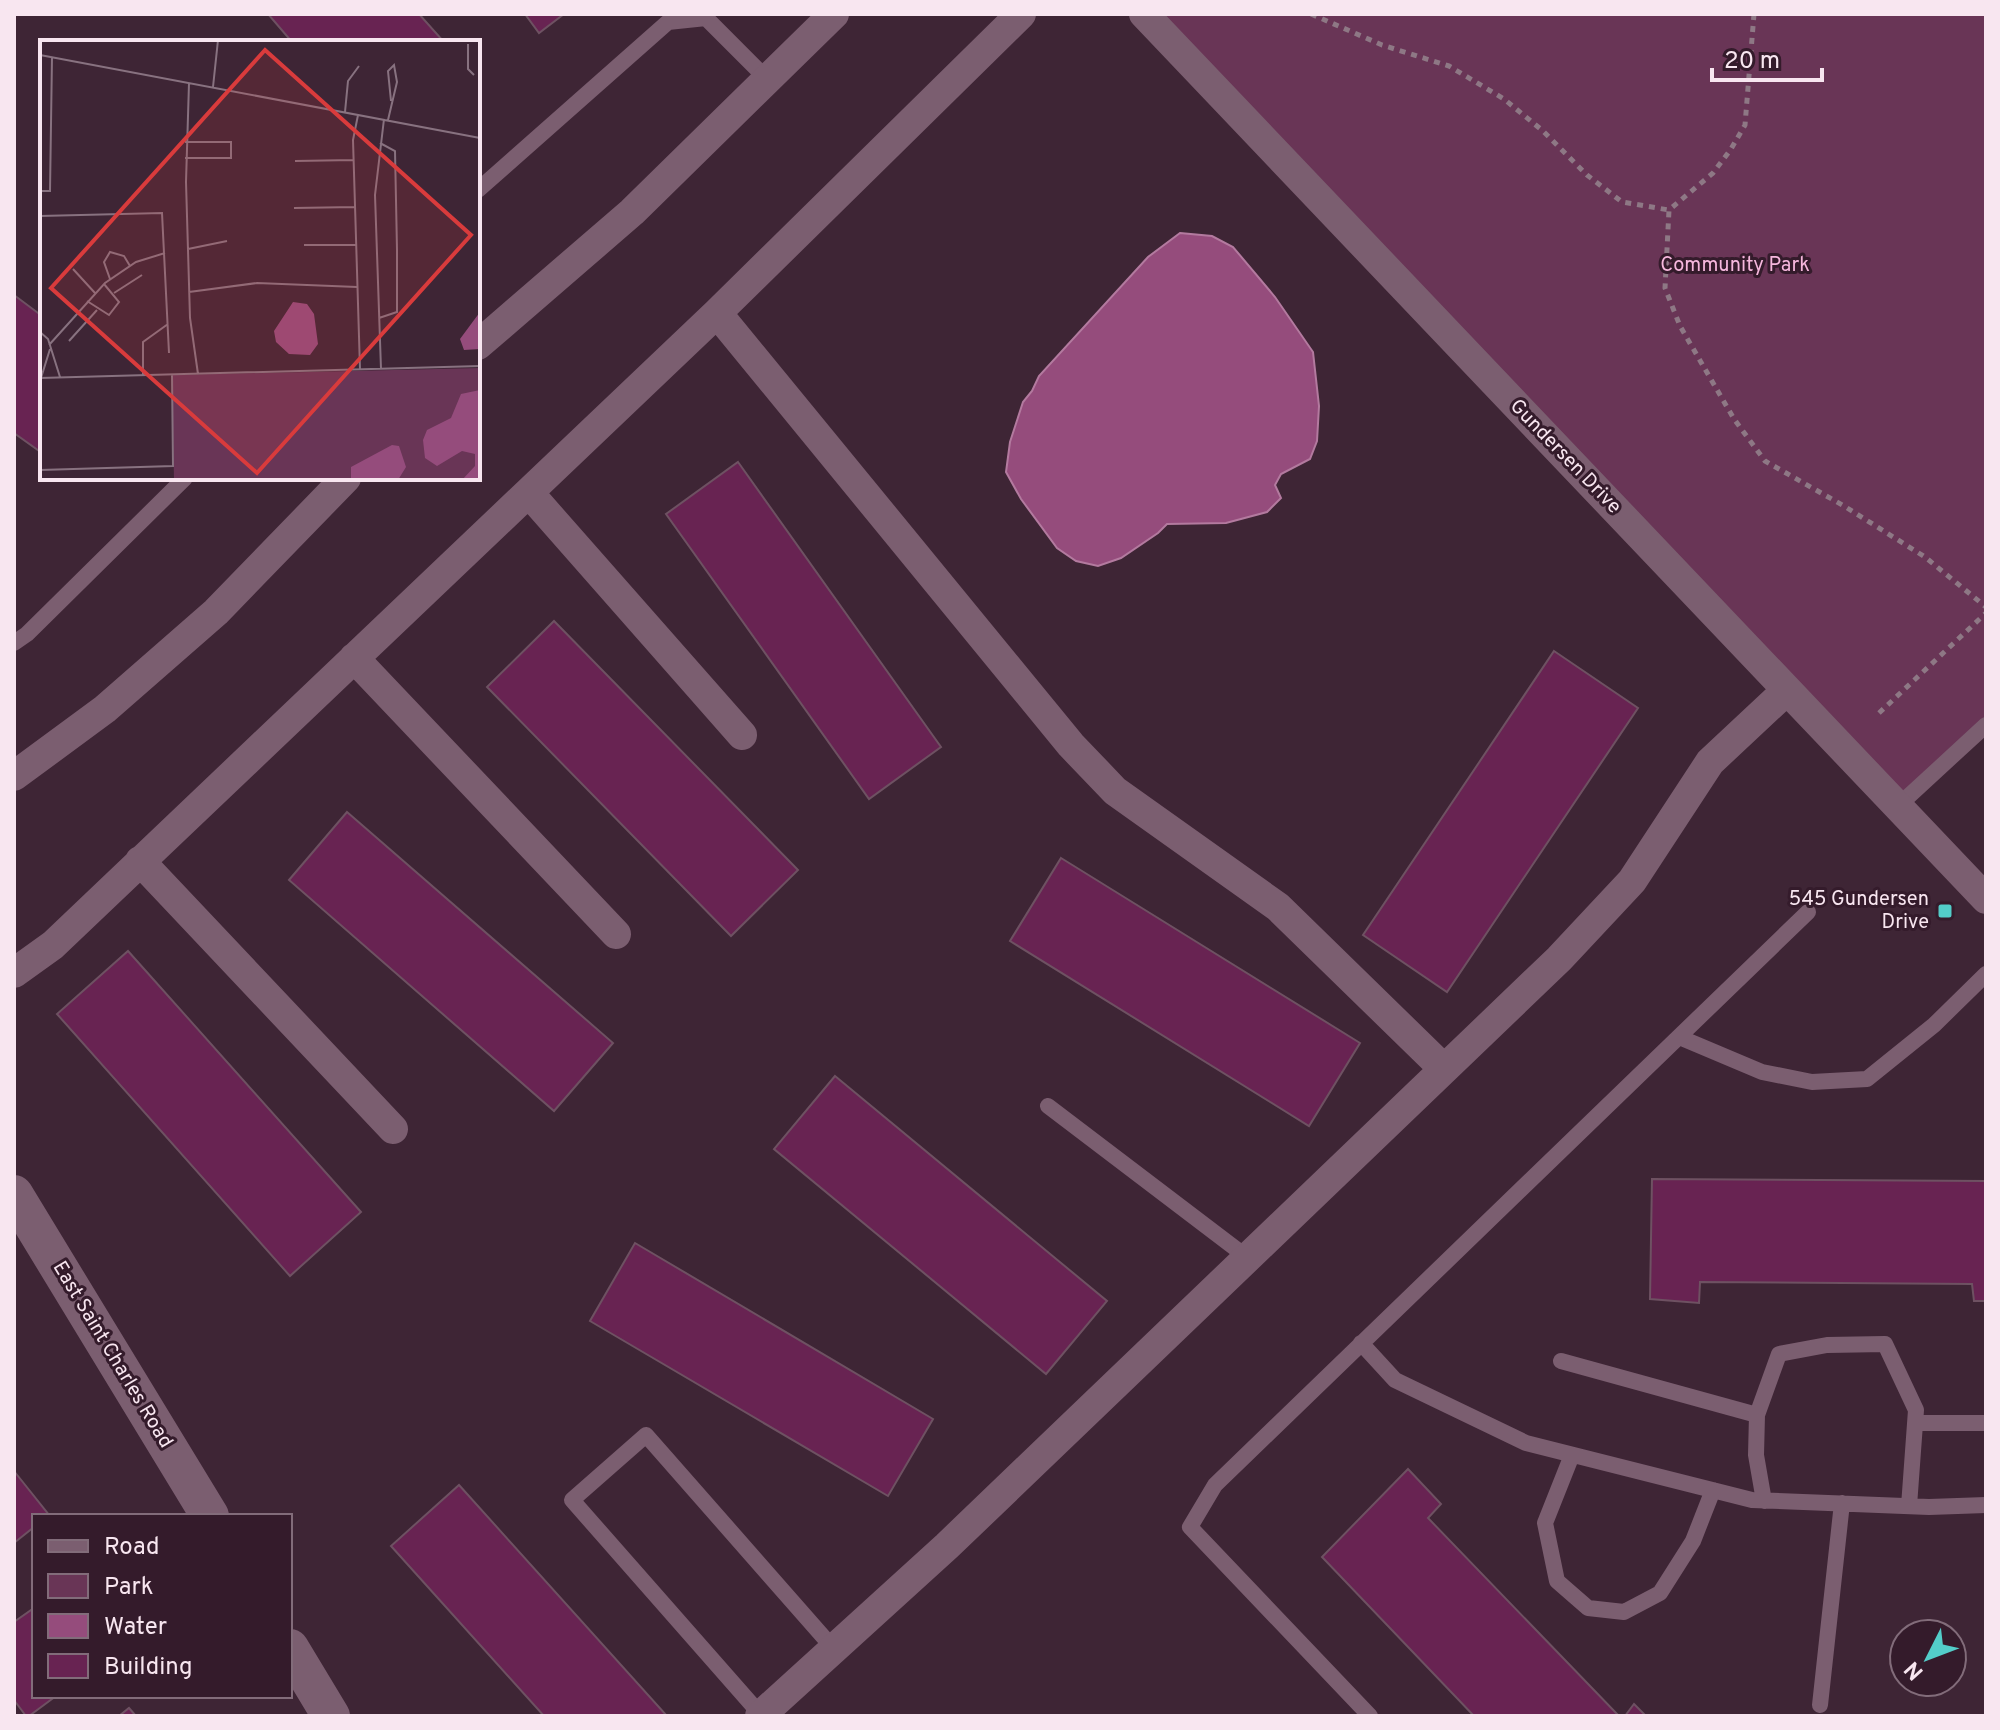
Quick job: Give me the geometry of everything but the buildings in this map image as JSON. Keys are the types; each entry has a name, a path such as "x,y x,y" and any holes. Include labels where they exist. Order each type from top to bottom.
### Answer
{"street":[{"path":"480,343 632,212 834,14"},
{"path":"14,973 53,945 529,493 1021,14"},
{"name":"Gundersen Drive","path":"1144,14 1986,899"},
{"path":"717,313 1071,745 1115,791 1278,907 1444,1069"},
{"path":"14,776 105,709 216,612 344,480"},
{"path":"529,493 742,735"},
{"path":"354,658 616,934"},
{"path":"761,1716 958,1535 1559,959 1632,881 1710,762 1787,690"},
{"path":"140,861 393,1129"},
{"name":"East Saint Charles Road","path":"14,1194 209,1514"},
{"path":"292,1651 331,1716"}],"lane":[{"path":"480,188 668,22 706,18 767,79"},
{"path":"14,643 27,634 183,480"},
{"path":"1898,806 1986,725"},
{"path":"1370,1716 1190,1527 1215,1485 1808,912"},
{"path":"1679,1037 1762,1072 1812,1082 1867,1079 1934,1025 1986,974"},
{"path":"1048,1106 1248,1258"},
{"path":"1361,1343 1395,1380 1526,1443 1572,1455 1752,1500 1909,1506 1986,1505"},
{"path":"1764,1501 1756,1455 1757,1415 1779,1354 1827,1345 1885,1344 1916,1410 1909,1506"},
{"path":"1561,1361 1757,1415"},
{"path":"1915,1423 1986,1423"},
{"path":"761,1716 572,1500 646,1435 834,1649"},
{"path":"1572,1455 1545,1523 1557,1581 1588,1608 1624,1612 1660,1593 1693,1541 1713,1490"},
{"path":"1820,1705 1842,1503"}],"path":[{"path":"1311,14 1382,45 1449,66 1504,99 1543,131 1587,175 1622,202 1669,210"},
{"path":"1754,14 1745,125 1713,173 1669,210 1665,288 1670,301 1680,326 1734,419 1765,461 1925,557 1986,607"},
{"path":"1879,713 1986,613"}],"green space":[{"name":"Community Park","path":"1154,14 1986,14 1986,723 1898,806"}],"water":[{"path":"1180,233 1212,236 1233,247 1275,297 1313,352 1319,406 1317,441 1310,459 1281,474 1275,485 1281,498 1267,512 1226,523 1167,524 1121,558 1098,566 1076,561 1057,548 1021,499 1006,472 1010,442 1023,402 1039,376 1148,257"}],"place":[{"name":"545 Gundersen Drive","path":"1945,911"}]}
